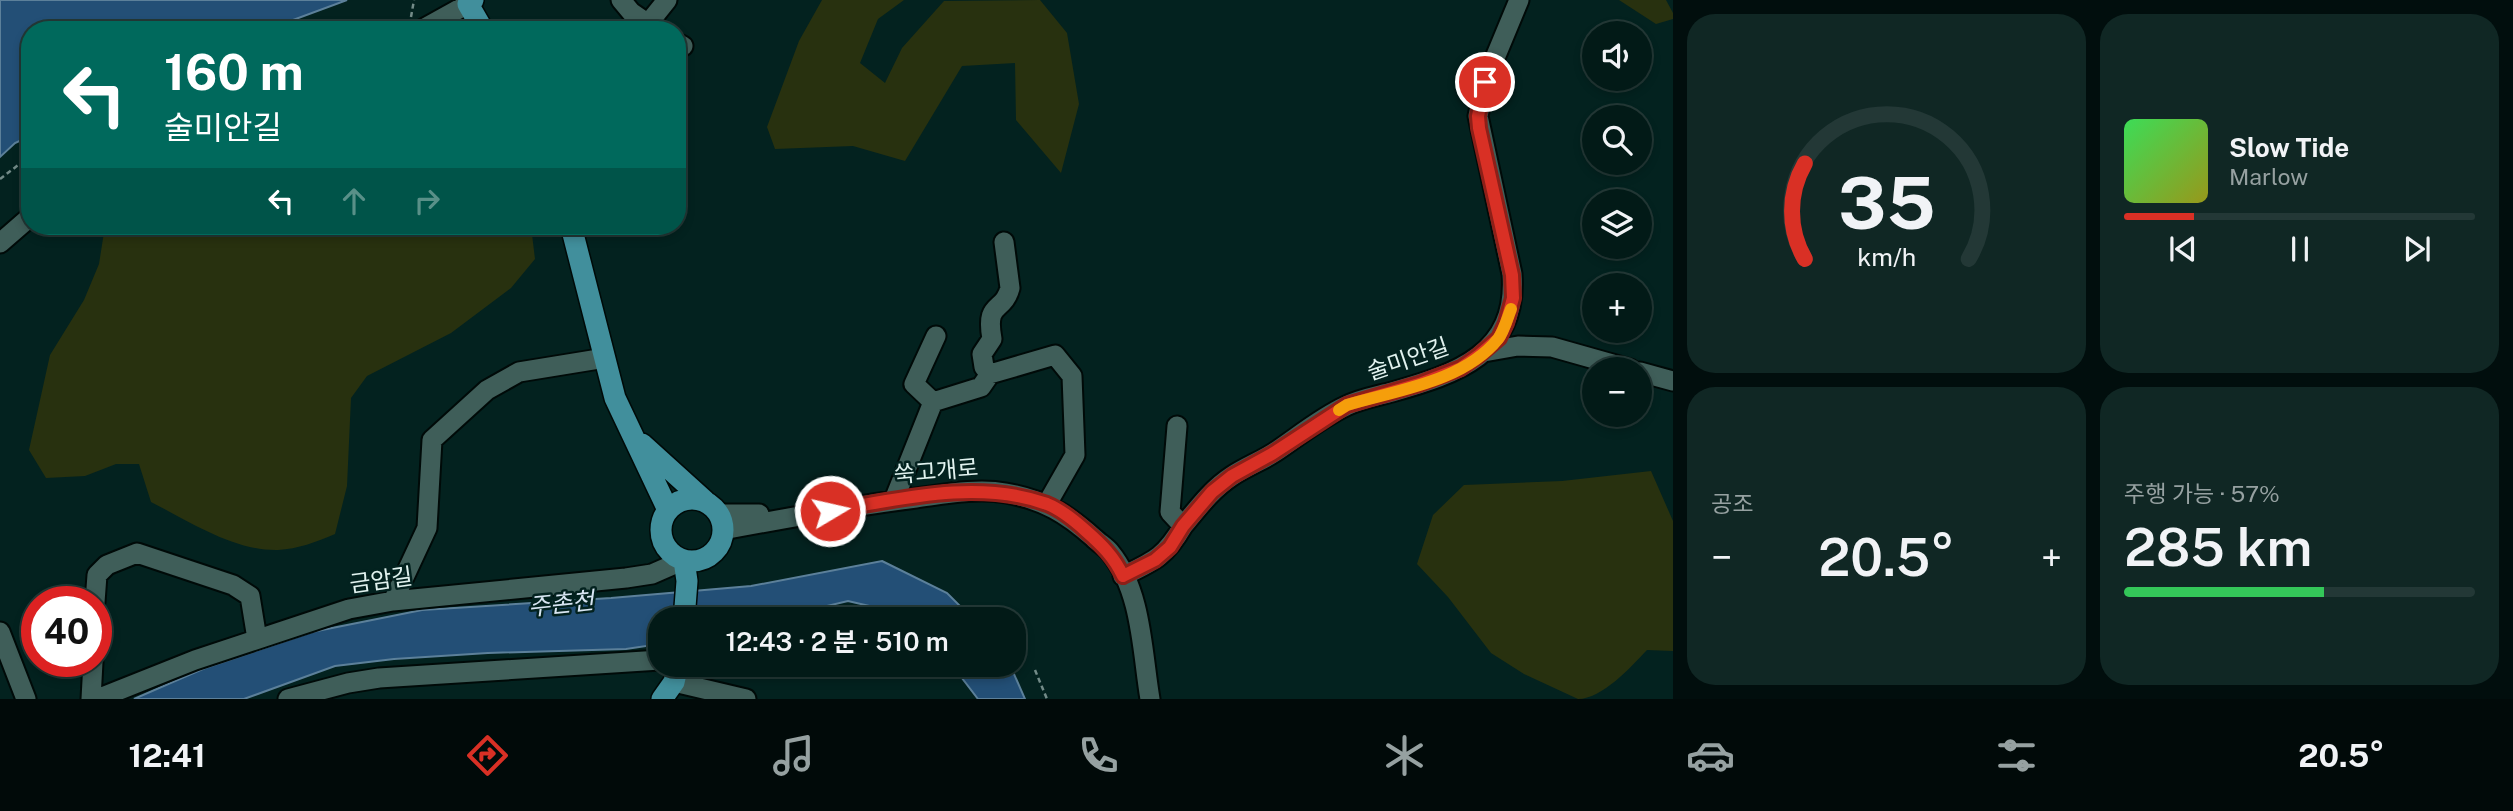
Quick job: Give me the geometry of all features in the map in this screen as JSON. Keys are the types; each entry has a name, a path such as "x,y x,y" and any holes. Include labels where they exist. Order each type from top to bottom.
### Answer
{"main road":[{"path":"468,1 478,21"},
{"path":"574,235 615,398 668,510"},
{"path":"632,435 716,515 720,544 714,552 694,561 686,570 685,607"},
{"path":"686,570 666,548 662,538 661,528 668,510 684,499 716,515"}],"street":[{"path":"621,0 641,21"},
{"path":"654,21 667,0"},
{"name":"술미안길","path":"1123,576 1155,560 1170,547 1183,526 1212,492 1232,476 1272,454 1347,405 1461,368 1499,338 1513,298 1512,275 1478,116 1485,82 1519,0"},
{"path":"423,21 468,1"},
{"path":"0,243 21,225"},
{"path":"990,374 984,367 982,354 992,339 989,322 991,313 1008,295 1010,289 1004,242"},
{"path":"933,402 914,384 936,336"},
{"path":"1483,352 1518,346 1552,347 1587,357"},
{"path":"933,402 981,387 990,374 1055,355 1072,376 1075,454 1047,504"},
{"path":"393,601 427,528 432,440 487,390 519,372 605,358"},
{"path":"1652,376 1673,382"},
{"path":"894,500 933,402"},
{"path":"1177,426 1170,512 1183,526"},
{"name":"쑥고개로","path":"716,515 809,514 894,500 983,491 1006,493 1047,504 1077,523 1110,552 1123,576 1135,604 1150,699"},
{"path":"97,586 97,575 107,565 137,553 233,585 250,596 257,639"},
{"name":"금암길","path":"97,699 349,608 686,570"},
{"path":"0,632 26,699"},
{"path":"296,698 348,683 416,674 648,661"},
{"path":"91,699 92,677"},
{"path":"671,682 746,699"}],"path":[{"path":"414,0 416,21"},
{"path":"0,179 21,163"},
{"path":"1035,670 1047,699"}],"green space":[{"path":"822,0 904,0 878,19 860,63 885,83 902,48 944,1 1040,0 1067,33 1079,104 1061,173 1016,120 1015,63 962,66 905,161 853,146 775,149 767,127 799,41"},
{"path":"1619,0 1666,0 1673,19 1656,24"},
{"path":"104,235 532,235 535,259 511,288 451,333 367,376 351,398 347,486 335,534 293,548 278,550 245,546 212,534 151,502 139,464 116,464 85,476 46,478 29,450 50,355 84,300 99,264"},
{"path":"1651,471 1673,521 1673,651 1647,650 1615,681 1587,698 1578,699 1524,674 1491,653 1448,597 1417,564 1433,515 1464,485 1562,481"}],"water":[{"path":"0,0 347,0 290,21 21,21 21,140 0,157"},
{"name":"주촌천","path":"882,561 947,593 961,607 874,607 848,601 823,607 648,607 648,646 394,659 335,666 244,699 134,699 205,668 312,632 422,610 751,586"},
{"path":"961,677 1015,677 1025,699 978,699"}],"slow traffic":[{"path":"1339,410 1347,405 1419,384 1461,368 1499,338 1511,309"}],"route":[{"path":"830,511 948,494 983,491 1006,493 1060,510 1110,552 1123,576 1155,560 1170,547 1183,526 1212,492 1232,476 1253,466 1347,405 1419,384 1461,368 1499,338 1513,298 1512,275 1479,128 1478,116 1485,82"}]}
